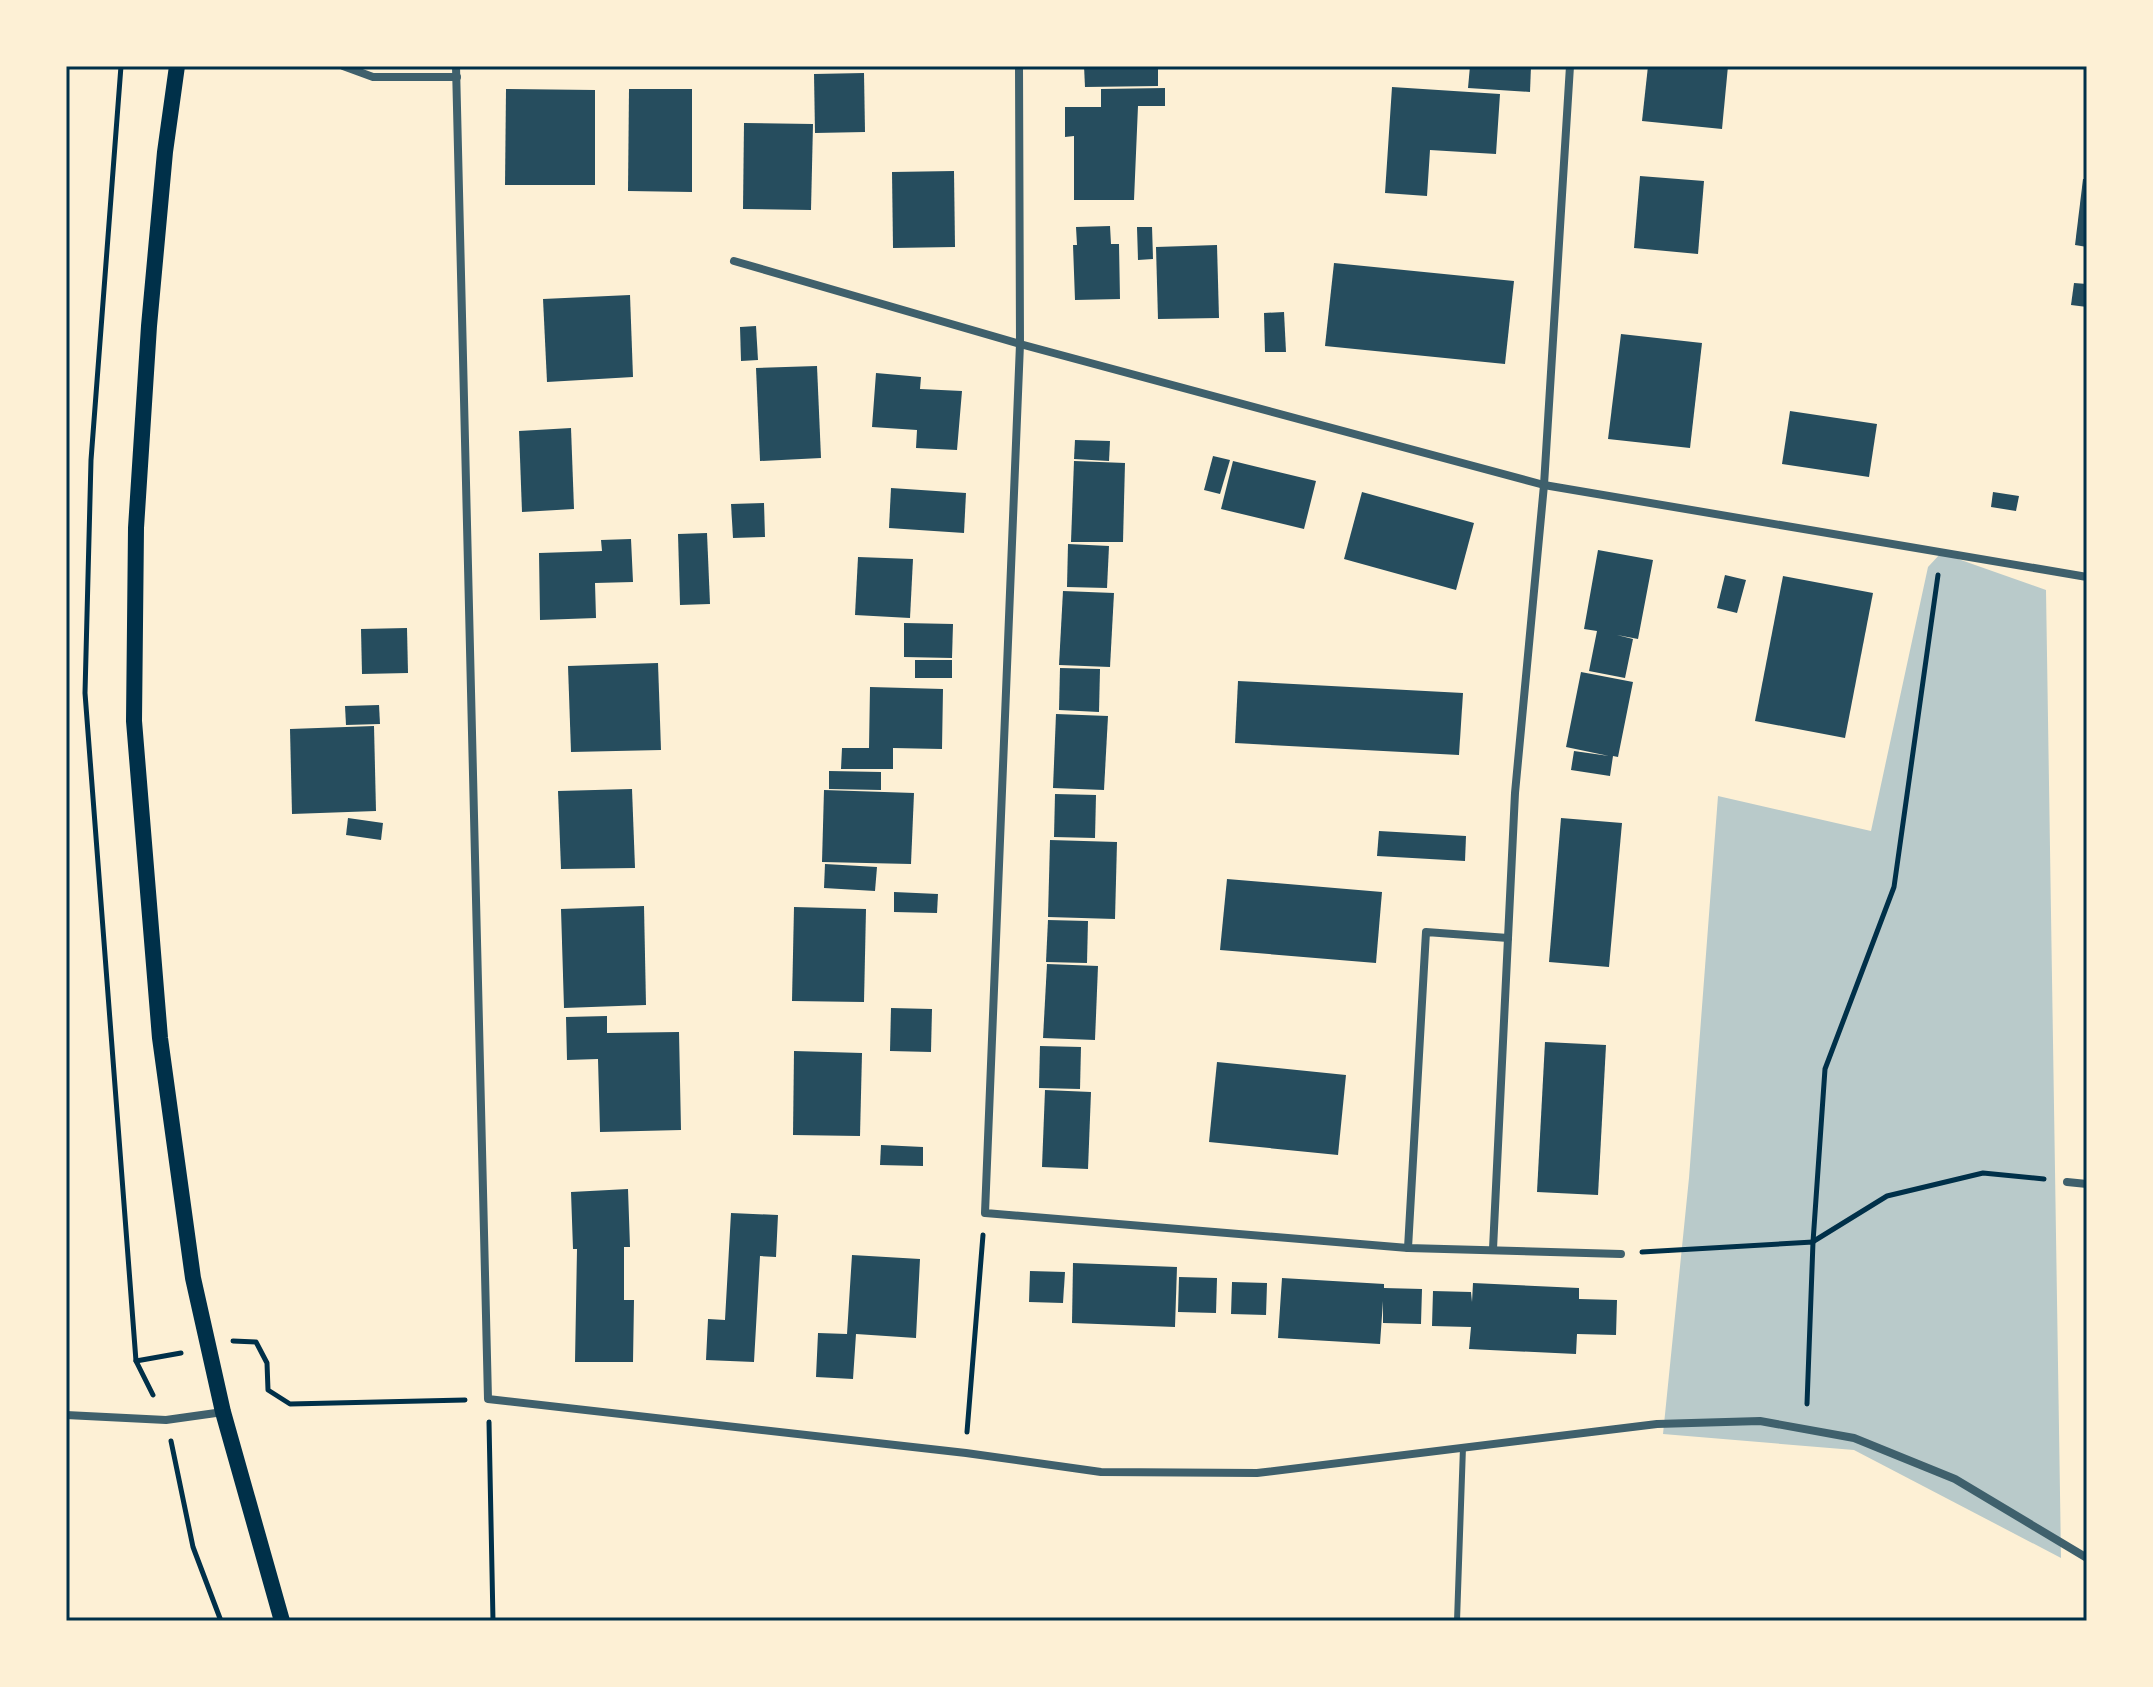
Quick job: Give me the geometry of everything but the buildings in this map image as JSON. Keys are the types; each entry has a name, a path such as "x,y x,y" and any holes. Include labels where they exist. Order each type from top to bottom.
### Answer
{"main road":[{"path":"177,66 165,152 144,404 136,528 134,721 160,1038 193,1278 223,1412 282,1621"}],"street":[{"path":"343,66 373,77 457,77"},
{"path":"456,66 488,1399 966,1453 1101,1472 1257,1473 1657,1424 1760,1421 1854,1438 1955,1479 2087,1558"},
{"path":"1019,66 1020,344 985,1213 1408,1248 1621,1254"},
{"path":"1493,1249 1515,793 1544,485 1570,66"},
{"path":"734,261 1020,344 1544,485 2087,577"},
{"path":"1408,1248 1426,932 1508,938"},
{"path":"2067,1182 2087,1184"},
{"path":"66,1415 166,1420 223,1412"}],"lane":[{"path":"1457,1621 1463,1447"}],"path":[{"path":"1806,1430 1813,1242 1825,1069 1894,887 1941,553"},
{"path":"1621,1254 1813,1242 1887,1196 1983,1173 2067,1182"},
{"path":"966,1453 985,1213"},
{"path":"236,1341 256,1342 267,1363 268,1390 290,1404 488,1399 493,1621"},
{"path":"136,1361 178,1353"},
{"path":"166,1420 193,1547 221,1621"}],"shaded area":[{"path":"1941,553 2046,590 2061,1558 1854,1450 1663,1434 1689,1178 1718,796 1871,831 1928,567"}]}
